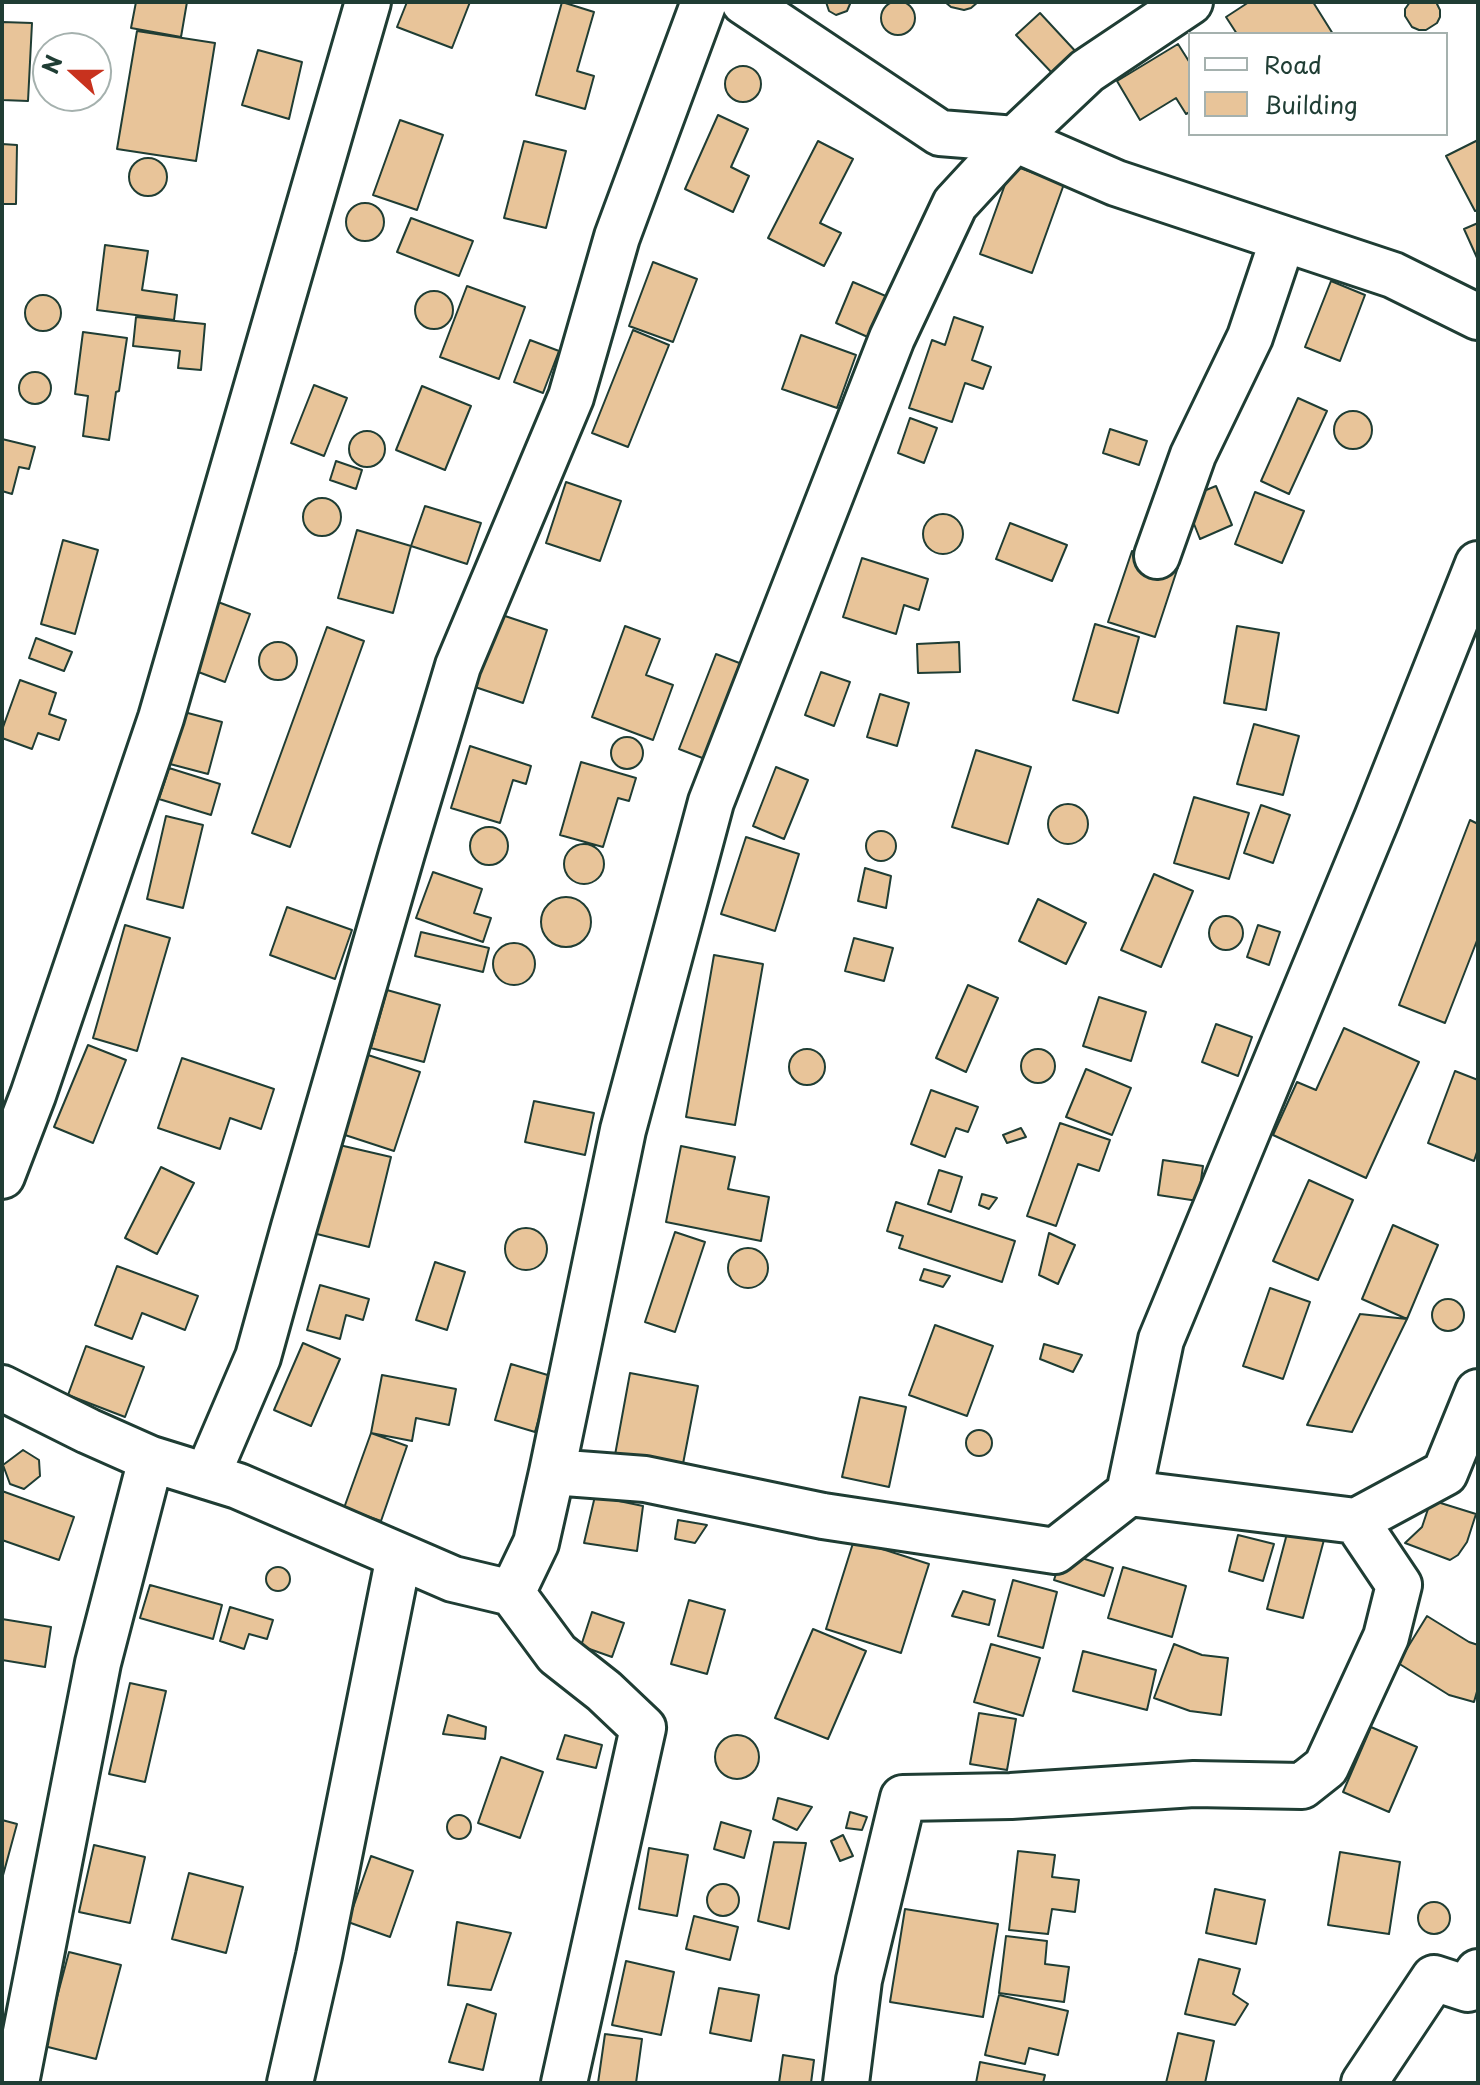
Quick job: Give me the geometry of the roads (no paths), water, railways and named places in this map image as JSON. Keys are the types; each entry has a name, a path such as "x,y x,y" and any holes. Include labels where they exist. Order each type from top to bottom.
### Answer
{"street":[{"path":"2,1176 33,1095 161,718 368,2"},
{"path":"207,1476 258,1357 458,666 571,397 617,237 704,2"},
{"path":"744,2 940,133 1015,139 1116,183 1393,275 1478,317"},
{"path":"512,1593 536,1543 623,1130 711,802 892,338 955,204 1015,139 1087,71 1190,2"},
{"path":"1157,556 1193,455 1250,337 1283,239"},
{"path":"552,1472 645,1479 823,1516 1055,1551 1129,1493 1161,1340 1372,832 1478,564"},
{"path":"2,1388 151,1459 238,1486 453,1579 512,1593 557,1654 604,1691 643,1728 564,2083"},
{"path":"1129,1493 1356,1521 1445,1473 1478,1392"},
{"path":"16,2083 98,1663 151,1459"},
{"path":"846,2083 859,1980 903,1798 1011,1796 1194,1784 1302,1786 1326,1767 1386,1637 1399,1585 1356,1521"},
{"path":"290,2083 319,1956 399,1556"},
{"path":"1364,2083 1434,1978 1468,1989 1478,1972"}]}
